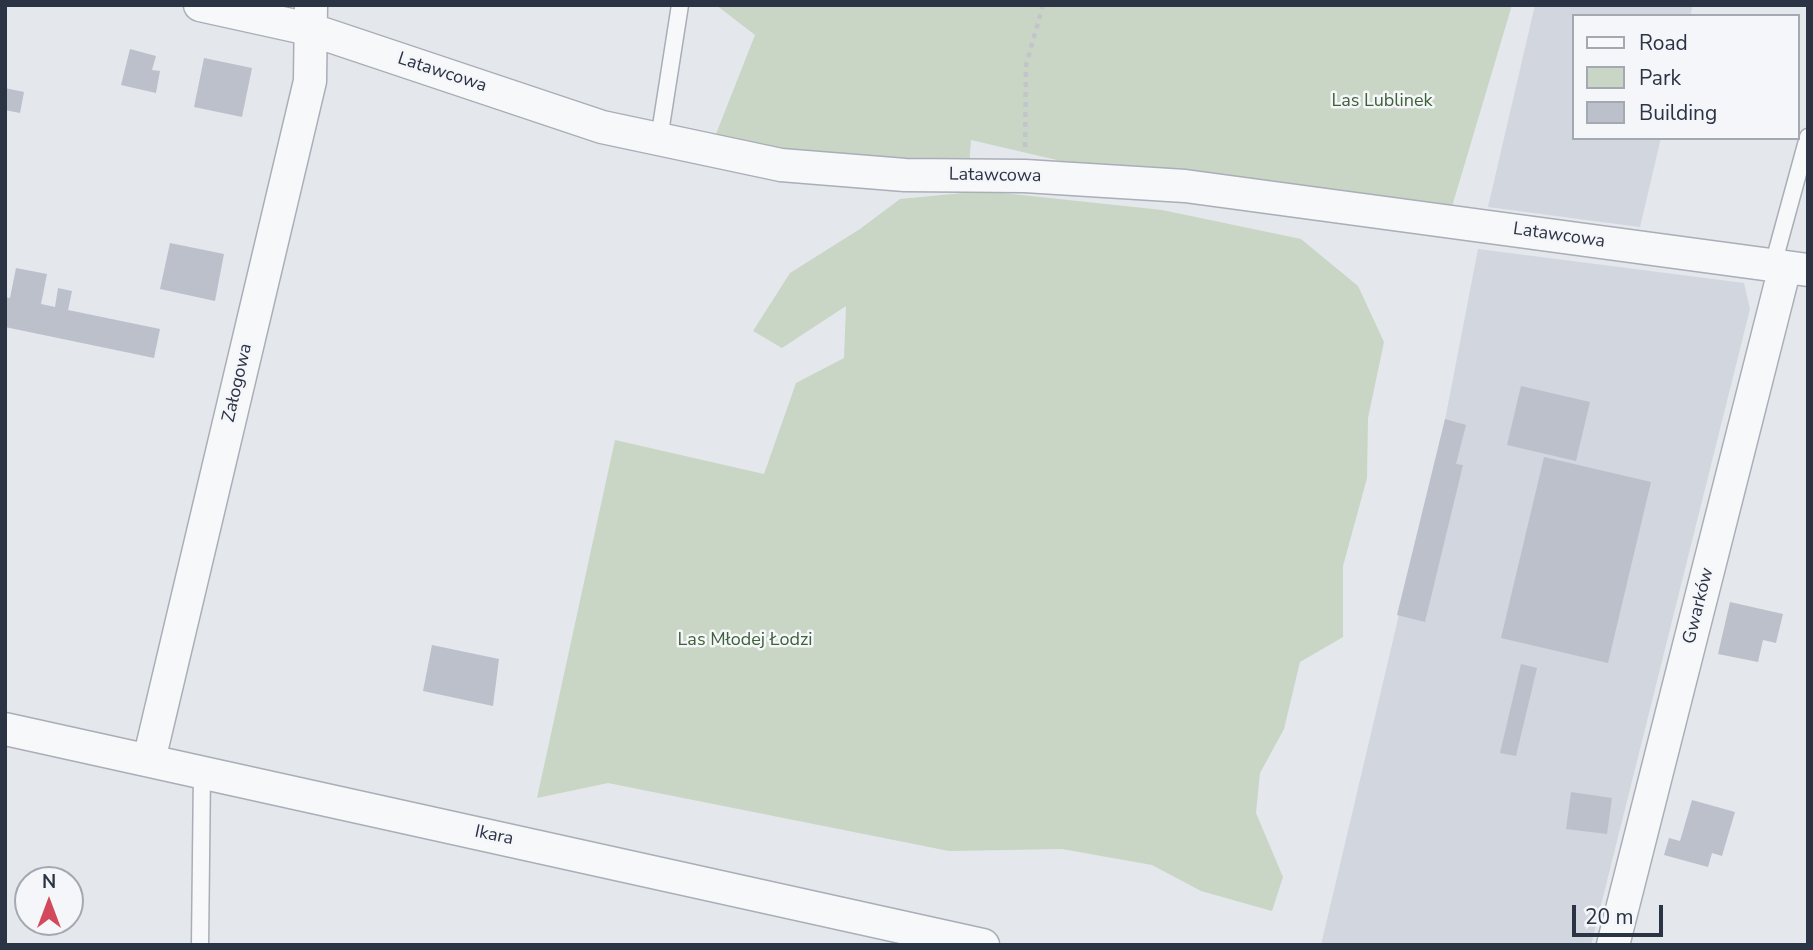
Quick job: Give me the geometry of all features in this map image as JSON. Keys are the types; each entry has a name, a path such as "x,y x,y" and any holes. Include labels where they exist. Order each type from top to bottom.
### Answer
{"street":[{"name":"Latawcowa","path":"200,5 310,17 602,127 781,165 905,174 1025,176 1185,186 1789,267"},
{"name":"Załogowa","path":"149,760 310,81 310,17"},
{"name":"Gwarków","path":"1613,945 1789,267"},
{"name":"Ikara","path":"5,729 983,945"}],"lane":[{"path":"659,139 680,5"},
{"path":"1789,267 1808,137"},
{"path":"200,945 202,772"}],"path":[{"path":"1025,176 1026,65 1042,5"}],"shaded area":[{"path":"1535,5 1693,5 1691,14 1572,14 1572,140 1661,140 1640,227 1488,207"},
{"path":"1478,249 1744,283 1750,309 1591,945 1321,945 1445,420"}],"green space":[{"name":"Las Lublinek","path":"716,5 1512,5 1451,210 1213,173 1074,164 971,140 969,167 789,151 716,134 755,35"},
{"name":"Las Młodej Łodzi","path":"984,191 1162,210 1301,239 1358,286 1384,342 1368,418 1367,478 1343,566 1343,637 1300,662 1284,729 1260,773 1256,813 1283,877 1272,911 1201,891 1152,865 1062,849 949,851 608,783 537,798 615,440 764,474 796,383 844,358 846,306 782,348 753,331 790,273 860,229 900,199"}],"building":[{"path":"130,49 156,56 152,70 160,71 156,93 121,85"},
{"path":"204,58 252,68 242,117 194,107"},
{"path":"5,88 24,92 20,113 5,110"},
{"path":"170,243 224,254 215,301 160,289"},
{"path":"16,268 47,274 41,304 55,307 58,288 72,291 68,310 160,329 154,358 5,327 5,297 10,298"},
{"path":"1521,386 1590,402 1576,461 1507,445"},
{"path":"1445,419 1466,425 1456,464 1463,465 1425,622 1397,615"},
{"path":"1544,457 1651,482 1608,663 1501,638"},
{"path":"1730,602 1783,614 1776,643 1763,640 1758,662 1718,654"},
{"path":"432,645 499,659 493,706 423,691"},
{"path":"1521,664 1537,668 1516,756 1500,753"},
{"path":"1571,792 1612,798 1607,834 1566,829"},
{"path":"1692,800 1735,812 1722,856 1712,853 1708,867 1664,855 1669,838 1680,841"}]}
